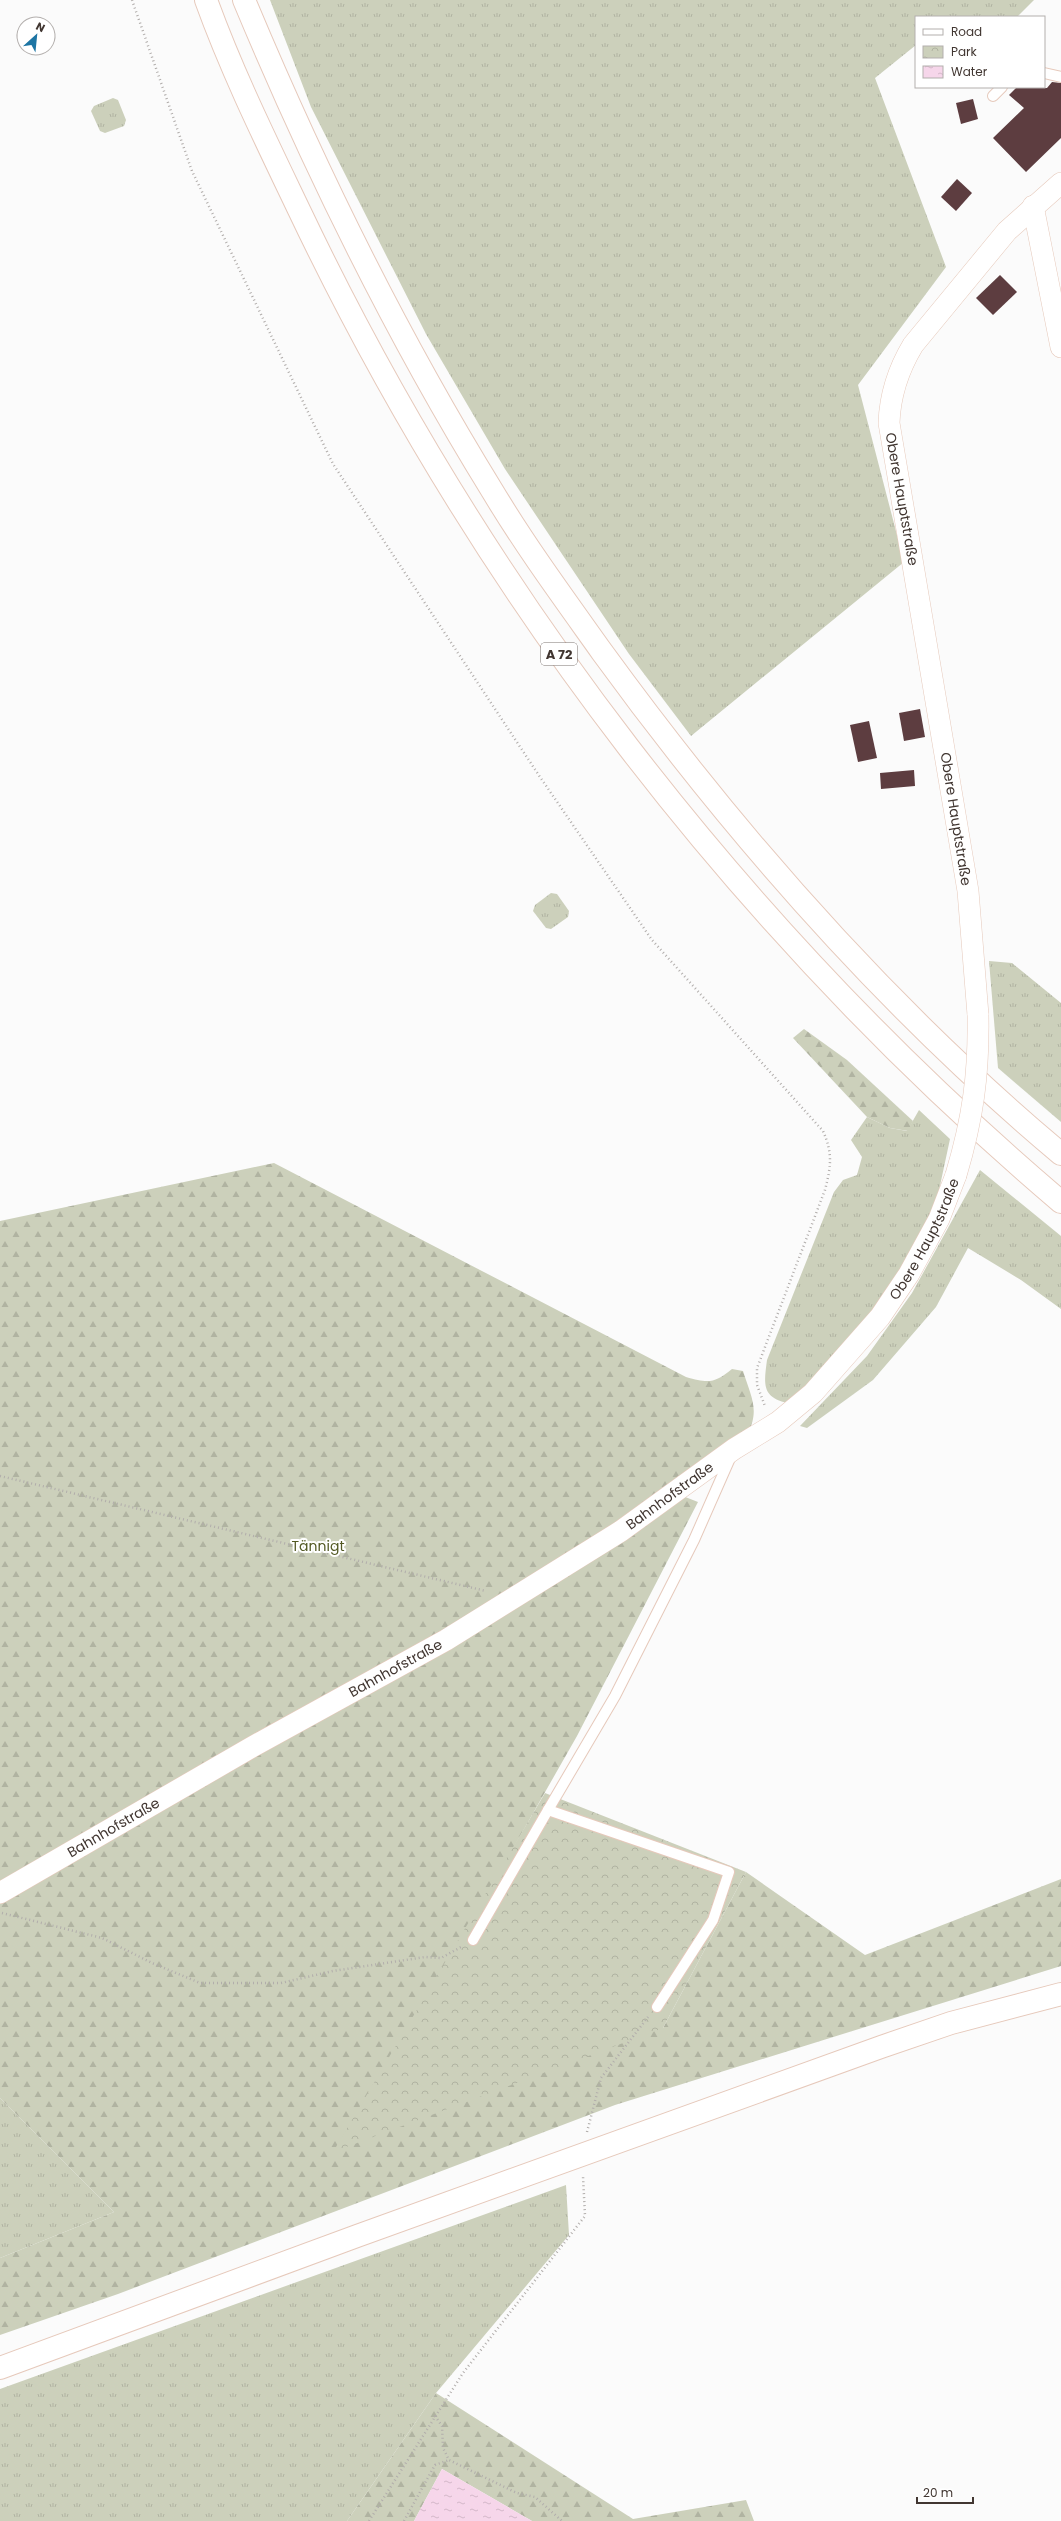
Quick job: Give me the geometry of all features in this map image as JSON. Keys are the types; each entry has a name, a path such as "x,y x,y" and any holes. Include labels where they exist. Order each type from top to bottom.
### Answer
{"main road":[{"name":"A 72","path":"206,0 264,138 325,265 390,386 465,512 533,615 602,714 689,823 778,926 846,999 923,1077 1061,1202"},
{"name":"A 72","path":"244,0 298,128 360,256 420,368 494,495 559,592 634,696 717,802 804,903 872,977 947,1050 1061,1154"},
{"path":"0,2368 582,2155 951,2023 1061,1994"}],"street":[{"name":"Obere Hauptstraße","path":"778,1422 813,1393 880,1317 909,1274 939,1219 956,1175 973,1109 979,1044 968,891 889,423 890,406 901,365 913,345 1003,236 1033,206 1061,183"},
{"path":"1033,206 1061,347"},
{"name":"Bahnhofstraße","path":"0,1893 252,1747 446,1640 621,1531 734,1449 778,1422"}],"lane":[{"path":"1045,73 1061,77"},
{"path":"993,96 1001,88"},
{"path":"473,1940 615,1696 694,1540 734,1449"},
{"path":"548,1810 729,1872 713,1920 657,2006"}],"path":[{"path":"132,0 192,171 333,464 540,777 652,940 823,1131 830,1148 831,1168 825,1190 757,1368 757,1385 762,1402 778,1422"},
{"path":"0,1476 515,1598"},
{"path":"0,1913 102,1938 152,1963 200,1983 206,1984 281,1983 333,1971 425,1957 440,1958 473,1940"},
{"path":"369,2521 462,2373 585,2216 582,2155 601,2078 657,2006"},
{"path":"435,2416 442,2426 443,2448 449,2460 517,2493 535,2497 562,2521"},
{"path":"404,2521 435,2465 449,2460"}],"green space":[{"path":"270,0 1034,0 1018,16 915,16 915,46 875,78 946,267 858,385 904,562 691,736 629,654 505,469 426,334 311,107"},
{"path":"113,98 118,100 126,120 124,126 105,133 100,131 91,111 94,106"},
{"path":"551,893 557,894 569,911 568,917 551,929 546,928 533,911 535,905"},
{"path":"989,961 1012,963 1061,1003 1061,1122 998,1068"},
{"path":"804,1029 847,1060 913,1121 908,1131 890,1128 867,1117 793,1038"},
{"path":"919,1110 950,1139 938,1195 914,1254 850,1342 788,1403 779,1401 769,1393 766,1388 765,1376 767,1360 834,1192 843,1180 857,1175 862,1157 851,1140 867,1117 890,1128 907,1131"},
{"name":"Tännigt","path":"274,1163 686,1377 710,1381 726,1374 732,1369 743,1371 753,1404 753,1419 746,1436 670,1491 698,1502 577,1736 446,1966 663,2028 746,1872 865,1955 1061,1879 1061,1966 615,2105 118,2294 0,2335 0,2258 114,2212 0,2098 0,1221"},
{"path":"980,1170 1061,1236 1061,1309 1021,1280 968,1248 936,1307 873,1380 807,1428 800,1426 867,1356 912,1293"},
{"path":"545,1793 746,1872 663,2028 333,2152"},
{"path":"0,2098 114,2212 0,2258"},
{"path":"566,2185 569,2235 436,2393 347,2521 0,2521 0,2389"},
{"path":"436,2393 633,2519 746,2500 754,2521 532,2521 442,2469 414,2521 347,2521"}],"water":[{"path":"442,2469 532,2521 414,2521"}],"building":[{"path":"1052,82 1061,83 1061,138 1026,172 993,138 1024,108 1009,95 1016,88 1047,88"},
{"path":"973,99 978,119 961,124 956,103"},
{"path":"957,179 972,193 956,211 941,197"},
{"path":"1000,275 1017,292 993,315 976,298"},
{"path":"920,709 925,737 904,741 899,713"},
{"path":"869,721 877,758 858,762 850,725"},
{"path":"914,770 915,786 881,789 880,773"}]}
